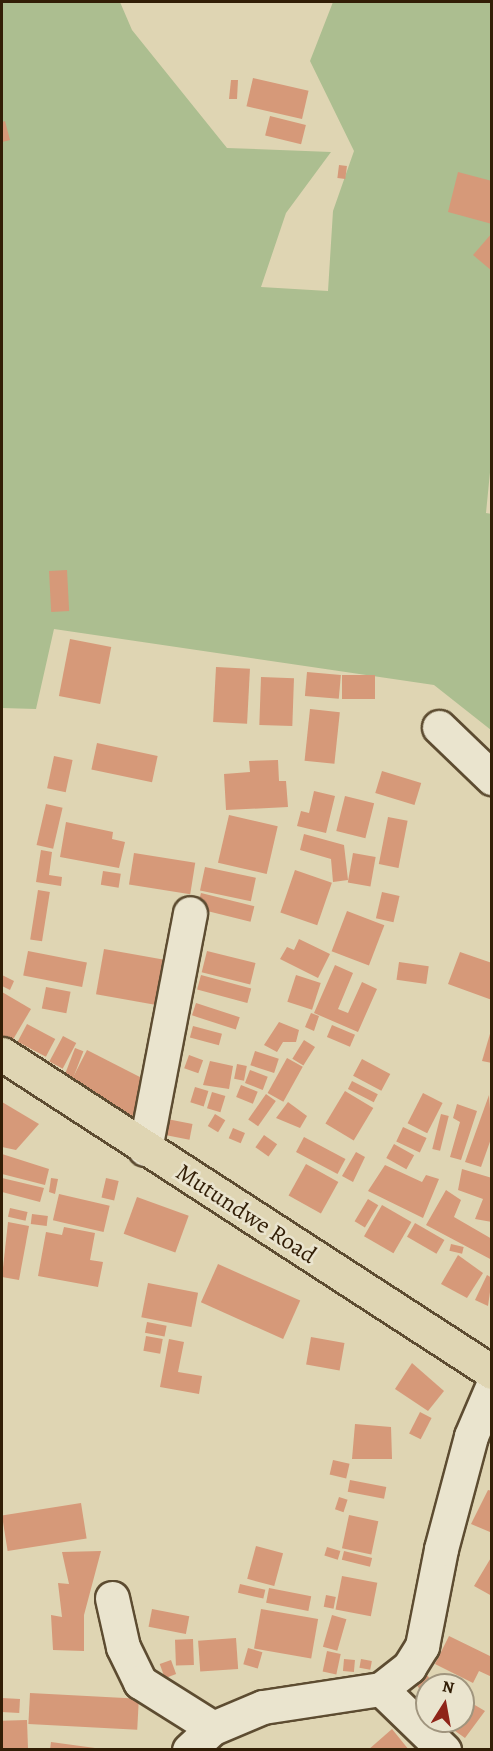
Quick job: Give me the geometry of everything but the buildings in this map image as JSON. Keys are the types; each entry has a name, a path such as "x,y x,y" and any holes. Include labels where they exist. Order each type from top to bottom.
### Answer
{"main road":[{"name":"Mutundwe Road","path":"2,1054 145,1149 492,1372"}],"street":[{"path":"439,727 492,778"},
{"path":"145,1149 190,913"},
{"path":"189,1749 213,1728 263,1707 381,1689 409,1667 422,1646 441,1550 471,1436 492,1387"},
{"path":"112,1598 123,1647 140,1682 213,1728"},
{"path":"381,1689 444,1749"}],"green space":[{"path":"2,2 120,2 132,30 227,148 331,152 286,213 261,287 328,291 333,211 354,151 310,61 333,2 491,3 492,452 486,513 492,514 491,730 434,685 54,629 36,709 2,708"}]}
